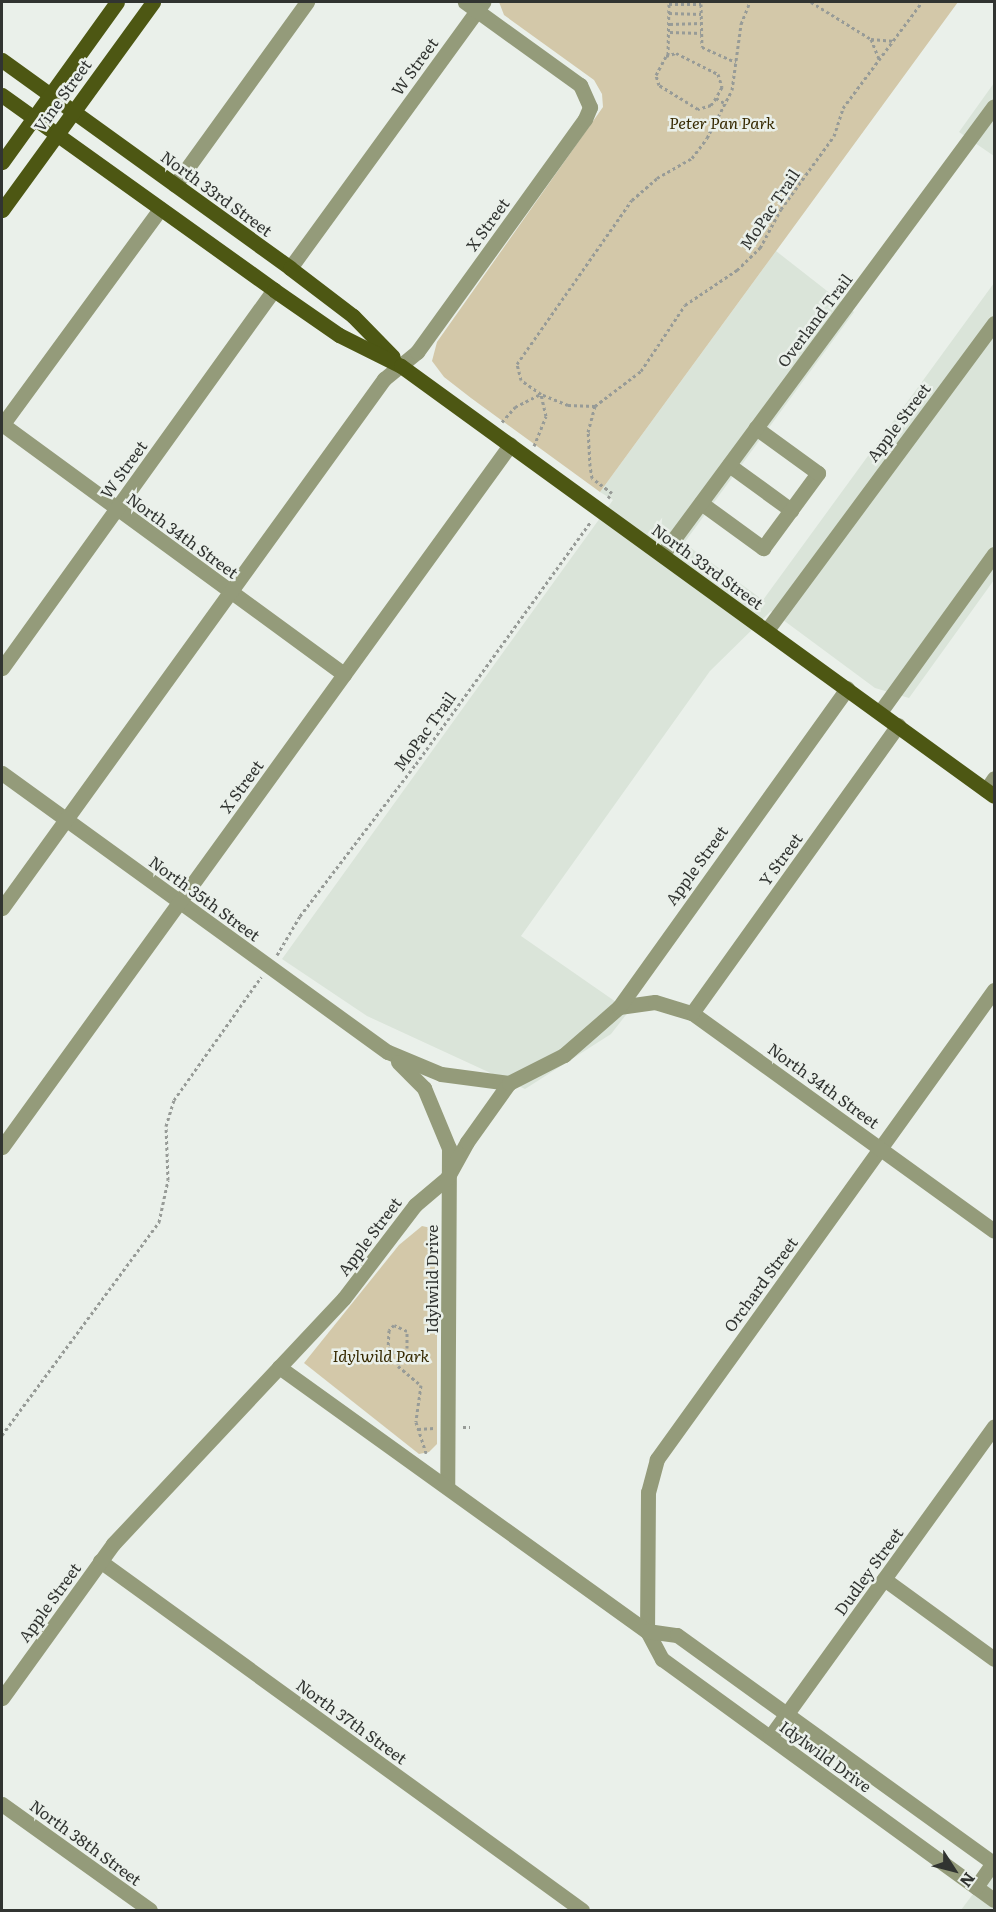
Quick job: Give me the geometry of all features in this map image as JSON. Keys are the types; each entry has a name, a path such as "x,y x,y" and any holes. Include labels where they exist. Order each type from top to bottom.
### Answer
{"main road":[{"name":"Vine Street","path":"2,162 117,2"},
{"name":"Vine Street","path":"2,210 153,2"},
{"name":"North 33rd Street","path":"2,60 353,316 401,366"},
{"name":"North 33rd Street","path":"2,95 274,290 339,334 401,366 846,688 992,788"}],"street":[{"path":"175,185 307,2"},
{"name":"X Street","path":"2,908 384,380 422,345 585,119 590,107 588,97 580,86 475,4"},
{"name":"W Street","path":"290,268 475,4"},
{"name":"Overland Trail","path":"662,555 994,106"},
{"path":"2,425 160,209"},
{"name":"W Street","path":"2,668 274,290"},
{"name":"Apple Street","path":"767,630 994,323"},
{"name":"North 34th Street","path":"2,425 344,674"},
{"path":"701,503 763,548 791,510 818,473 756,428"},
{"name":"X Street","path":"2,1148 8,1126 179,902 510,445"},
{"path":"729,465 791,510"},
{"path":"880,712 994,554"},
{"name":"Apple Street","path":"2,1698 100,1561 345,1298 415,1204 447,1178 467,1142 509,1083 564,1055 619,1007 846,688"},
{"name":"Y Street","path":"692,1013 898,725"},
{"name":"North 35th Street","path":"2,773 388,1052 424,1088 432,1103 449,1148 447,1178"},
{"name":"Orchard Street","path":"647,1630 648,1492 657,1459 994,990"},
{"name":"North 34th Street","path":"619,1007 654,1002 692,1013 994,1231"},
{"name":"North 35th Street","path":"388,1052 441,1074 509,1083"},
{"name":"Idylwild Drive","path":"447,1178 447,1487"},
{"name":"Idylwild Drive","path":"279,1367 647,1630 676,1635 994,1863"},
{"name":"Dudley Street","path":"770,1737 994,1426"},
{"name":"North 37th Street","path":"100,1561 582,1911"},
{"path":"884,1579 994,1659"},
{"name":"Idylwild Drive","path":"647,1630 662,1659 994,1900"},
{"name":"North 38th Street","path":"2,1804 150,1911"},
{"path":"976,1887 994,1863"}],"path":[{"path":"612,493 592,478 588,432 595,406 568,405 541,394 516,374 517,363 632,200 657,178 692,158 726,104 736,62 741,24 750,2"},
{"path":"811,2 872,39 893,41"},
{"name":"MoPac Trail","path":"595,406 641,371 685,305 750,260 834,136 843,108 922,2"},
{"path":"668,55 676,53 718,74 722,87 711,105 698,109 659,85 656,75 668,55 669,4 701,4 701,33 704,50 736,62"},
{"path":"669,13 701,14"},
{"path":"669,24 701,23"},
{"path":"669,32 701,33"},
{"path":"872,39 879,59"},
{"path":"716,98 726,104"},
{"path":"506,417 514,407 541,394"},
{"path":"538,440 546,416 541,394"},
{"name":"MoPac Trail","path":"276,958 300,916 416,764 592,520"},
{"path":"2,1435 159,1222 168,1180 166,1126 174,1100 263,975"},
{"path":"398,1356 407,1348 407,1331 394,1325 389,1330 388,1347 398,1356 398,1366 421,1385 418,1429 427,1455"},
{"path":"463,1427 470,1427"},
{"path":"418,1429 439,1428"}],"shaded area":[{"path":"994,83 994,156 959,132"},
{"path":"776,251 854,312 684,543 763,600 994,283 994,580 909,698 875,688 771,611 710,671 521,936 629,1011 611,1034 525,1089 367,1016 282,959 613,500 600,492"},
{"path":"994,1866 994,1910 961,1910"}],"green space":[{"name":"Peter Pan Park","path":"499,2 958,2 600,492 444,377 432,361 437,342 603,107 602,94 594,80 504,15"},
{"name":"Idylwild Park","path":"422,1226 431,1228 437,1241 437,1444 429,1452 419,1454 304,1363 399,1245"}]}
